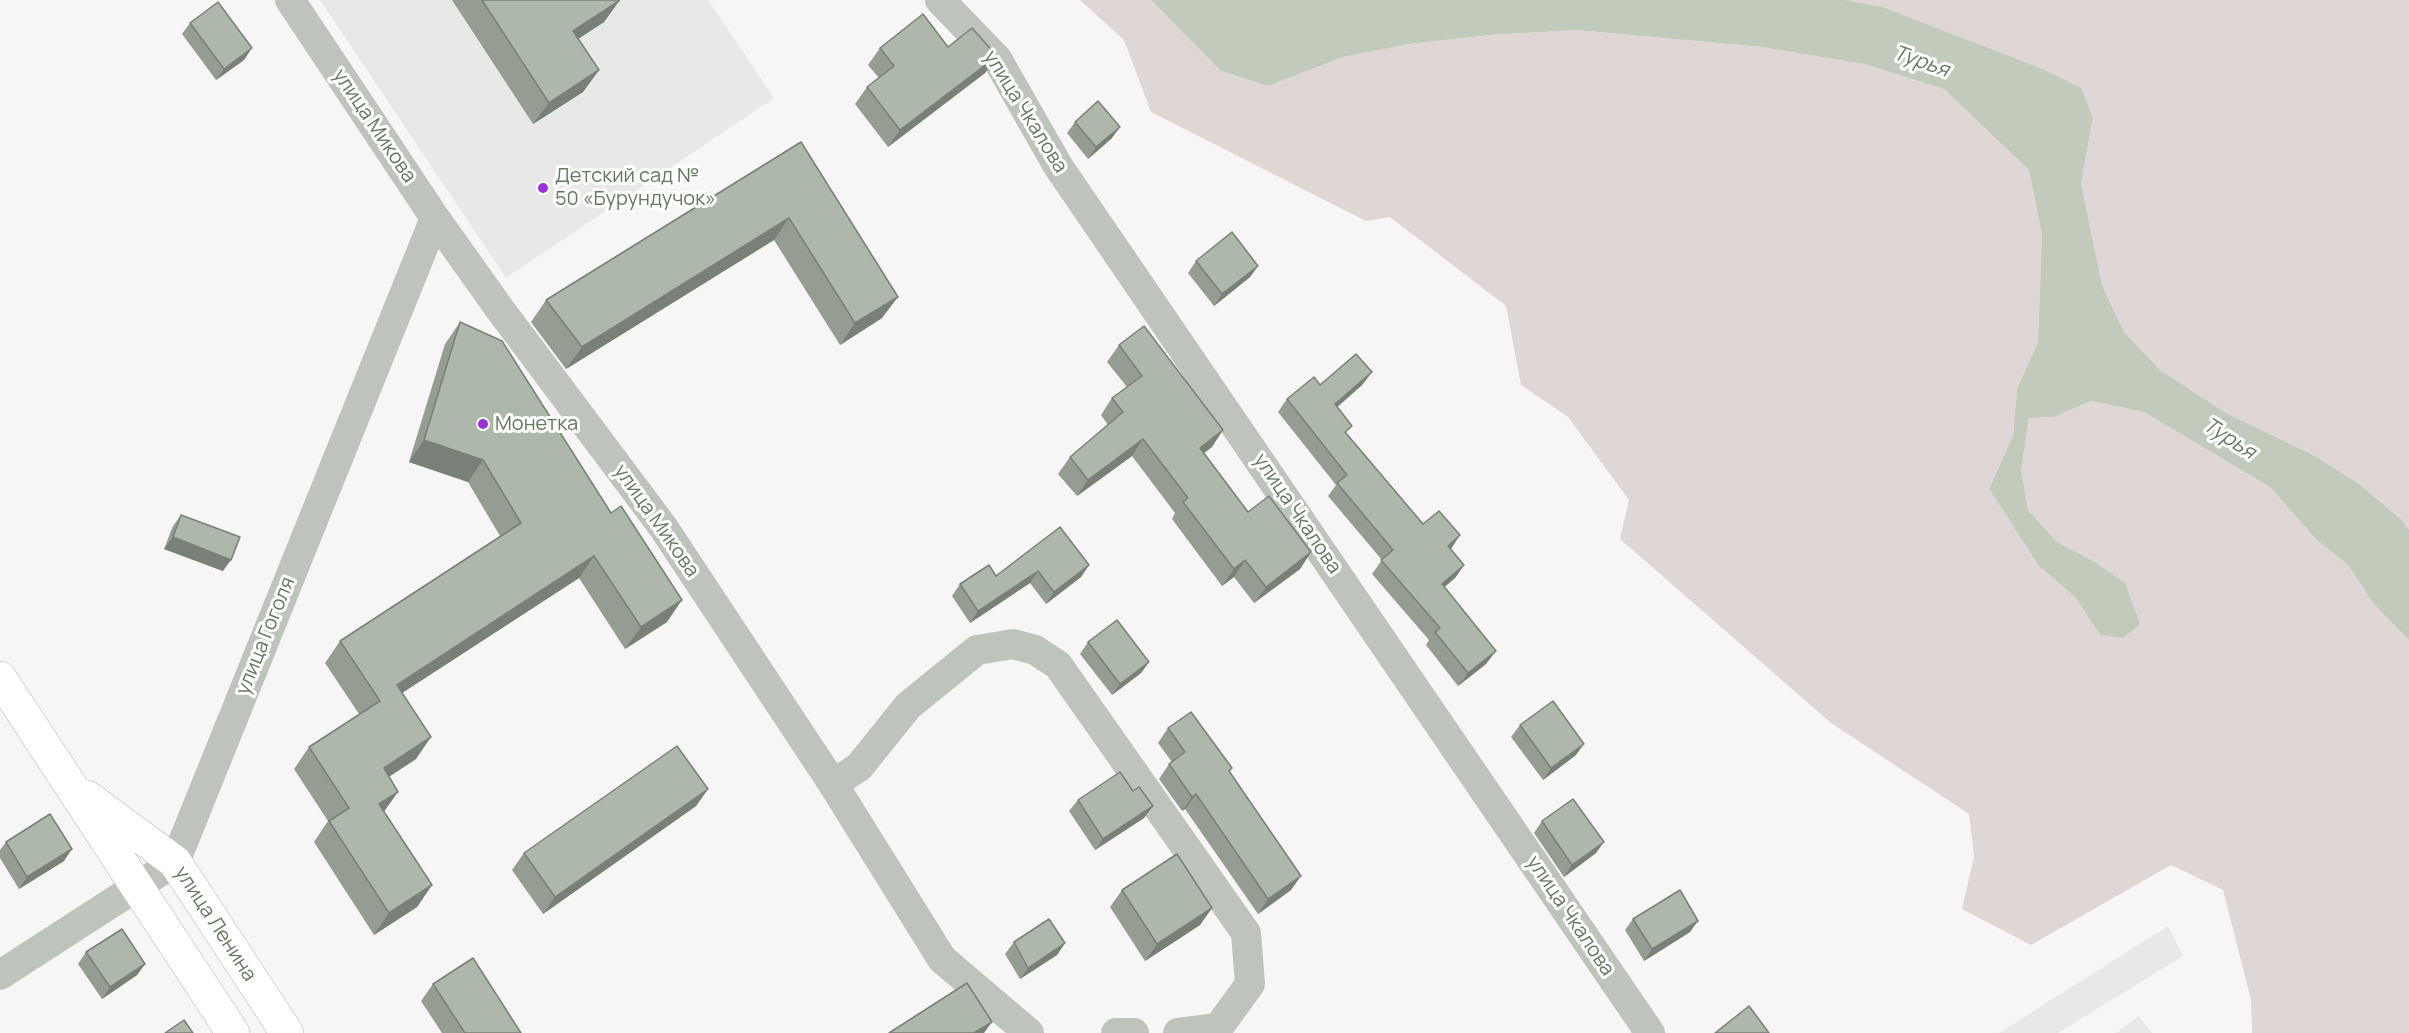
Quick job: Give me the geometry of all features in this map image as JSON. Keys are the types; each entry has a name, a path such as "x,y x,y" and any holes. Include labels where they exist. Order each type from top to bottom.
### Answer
{"main road":[{"name":"улица Ленина","path":"0,678 233,1033"},
{"name":"улица Ленина","path":"71,786 175,862 287,1033"}],"street":[{"name":"улица Микова","path":"290,0 435,218 498,308 663,527 833,784 942,959 1029,1033"},
{"name":"улица Чкалова","path":"940,0 997,58 1058,166 1650,1033"},
{"name":"улица Гоголя","path":"175,862 435,218"},
{"path":"833,784 859,767 908,706 977,650 1013,644 1035,650 1058,665 1246,933 1250,984 1218,1028 1178,1033"},
{"path":"0,975 175,862"},
{"path":"1116,1033 1134,1033"}],"shaded area":[{"name":"Детский сад № 50 «Бурундучок»","path":"320,0 708,0 774,98 506,278"},
{"path":"1080,0 1151,0 1221,71 1268,86 1343,57 1409,44 1490,35 1577,30 1762,47 1864,64 1944,89 2029,170 2042,235 2038,342 2017,389 2013,436 1989,489 2039,566 2075,597 2100,635 2125,583 2095,562 2057,542 2028,510 2021,470 2029,418 2054,417 2091,401 2144,412 2270,487 2316,539 2349,566 2373,603 2409,640 2409,1033 2252,1033 2251,1000 2223,890 2171,865 2031,945 1962,909 1974,856 1969,814 1831,723 1620,539 1629,500 1568,417 1521,385 1506,306 1390,217 1366,221 1151,112 1124,40"},
{"path":"1846,0 2409,0 2409,530 2402,520 2359,484 2315,456 2226,413 2160,370 2124,332 2102,285 2081,183 2093,118 1882,7"},
{"path":"2168,926 2183,956 2058,1033 1999,1033"},
{"path":"2139,1016 2152,1033 2116,1033"}],"water":[{"name":"Турья","path":"1151,0 1846,0 1882,7 2040,68 2081,88 2093,118 2081,183 2102,285 2124,332 2160,370 2226,413 2315,456 2359,484 2402,520 2409,530 2409,640 2373,603 2349,566 2316,539 2270,487 2144,412 2091,401 2054,417 2029,418 2021,470 2028,510 2057,542 2095,562 2125,583 2140,624 2123,638 2100,635 2075,597 2039,566 1989,489 2013,436 2017,389 2038,342 2042,235 2029,170 1944,89 1864,64 1762,47 1577,30 1490,35 1409,44 1343,57 1268,86 1221,71"}],"building":[{"path":"482,0 619,1 573,31 599,70 549,103"},
{"path":"218,2 252,48 224,69 190,23"},
{"path":"923,14 948,47 972,28 997,56 900,130 867,87 894,66 880,48"},
{"path":"1098,101 1120,127 1096,147 1075,122"},
{"path":"801,142 898,297 855,323 789,218 582,347 546,300"},
{"path":"1232,232 1258,266 1222,294 1196,261"},
{"path":"460,322 502,341 611,513 621,506 682,600 641,627 594,556 397,685 431,737 384,768 398,792 379,804 432,885 389,913 329,821 349,808 309,747 380,701 340,641 521,523 483,460 424,440"},
{"path":"1144,326 1223,430 1200,448 1248,512 1269,496 1311,552 1266,587 1245,560 1234,569 1183,502 1188,498 1143,439 1088,480 1070,457 1123,412 1112,398 1142,376 1119,345"},
{"path":"1356,354 1372,372 1335,404 1352,426 1345,432 1423,524 1439,511 1460,535 1448,546 1464,565 1442,584 1496,651 1468,673 1435,632 1440,628 1381,560 1393,550 1337,483 1347,475 1287,399 1314,377 1320,385"},
{"path":"181,515 240,537 231,560 173,537"},
{"path":"1060,527 1089,565 1054,592 1038,571 978,611 960,584 989,565 996,576"},
{"path":"1117,620 1149,662 1120,684 1088,642"},
{"path":"1553,701 1584,744 1551,768 1520,725"},
{"path":"1191,712 1232,768 1229,771 1301,876 1268,899 1196,794 1192,797 1169,764 1185,752 1168,728"},
{"path":"677,746 708,789 555,897 524,853"},
{"path":"1120,772 1133,791 1139,787 1153,806 1103,839 1078,800"},
{"path":"1573,799 1604,842 1572,865 1542,821"},
{"path":"50,814 72,849 27,877 6,842"},
{"path":"1177,854 1212,908 1157,944 1122,890"},
{"path":"1680,890 1698,921 1652,949 1633,919"},
{"path":"1049,919 1065,943 1028,968 1014,942"},
{"path":"122,929 145,964 110,987 86,952"},
{"path":"473,958 521,1033 465,1033 433,984"},
{"path":"967,983 992,1022 974,1033 889,1033"},
{"path":"1749,1006 1769,1033 1715,1033"},
{"path":"184,1020 193,1033 165,1033"}],"place":[{"name":"Детский сад № 50 «Бурундучок»","path":"543,188"},
{"name":"Монетка","path":"483,424"}]}
